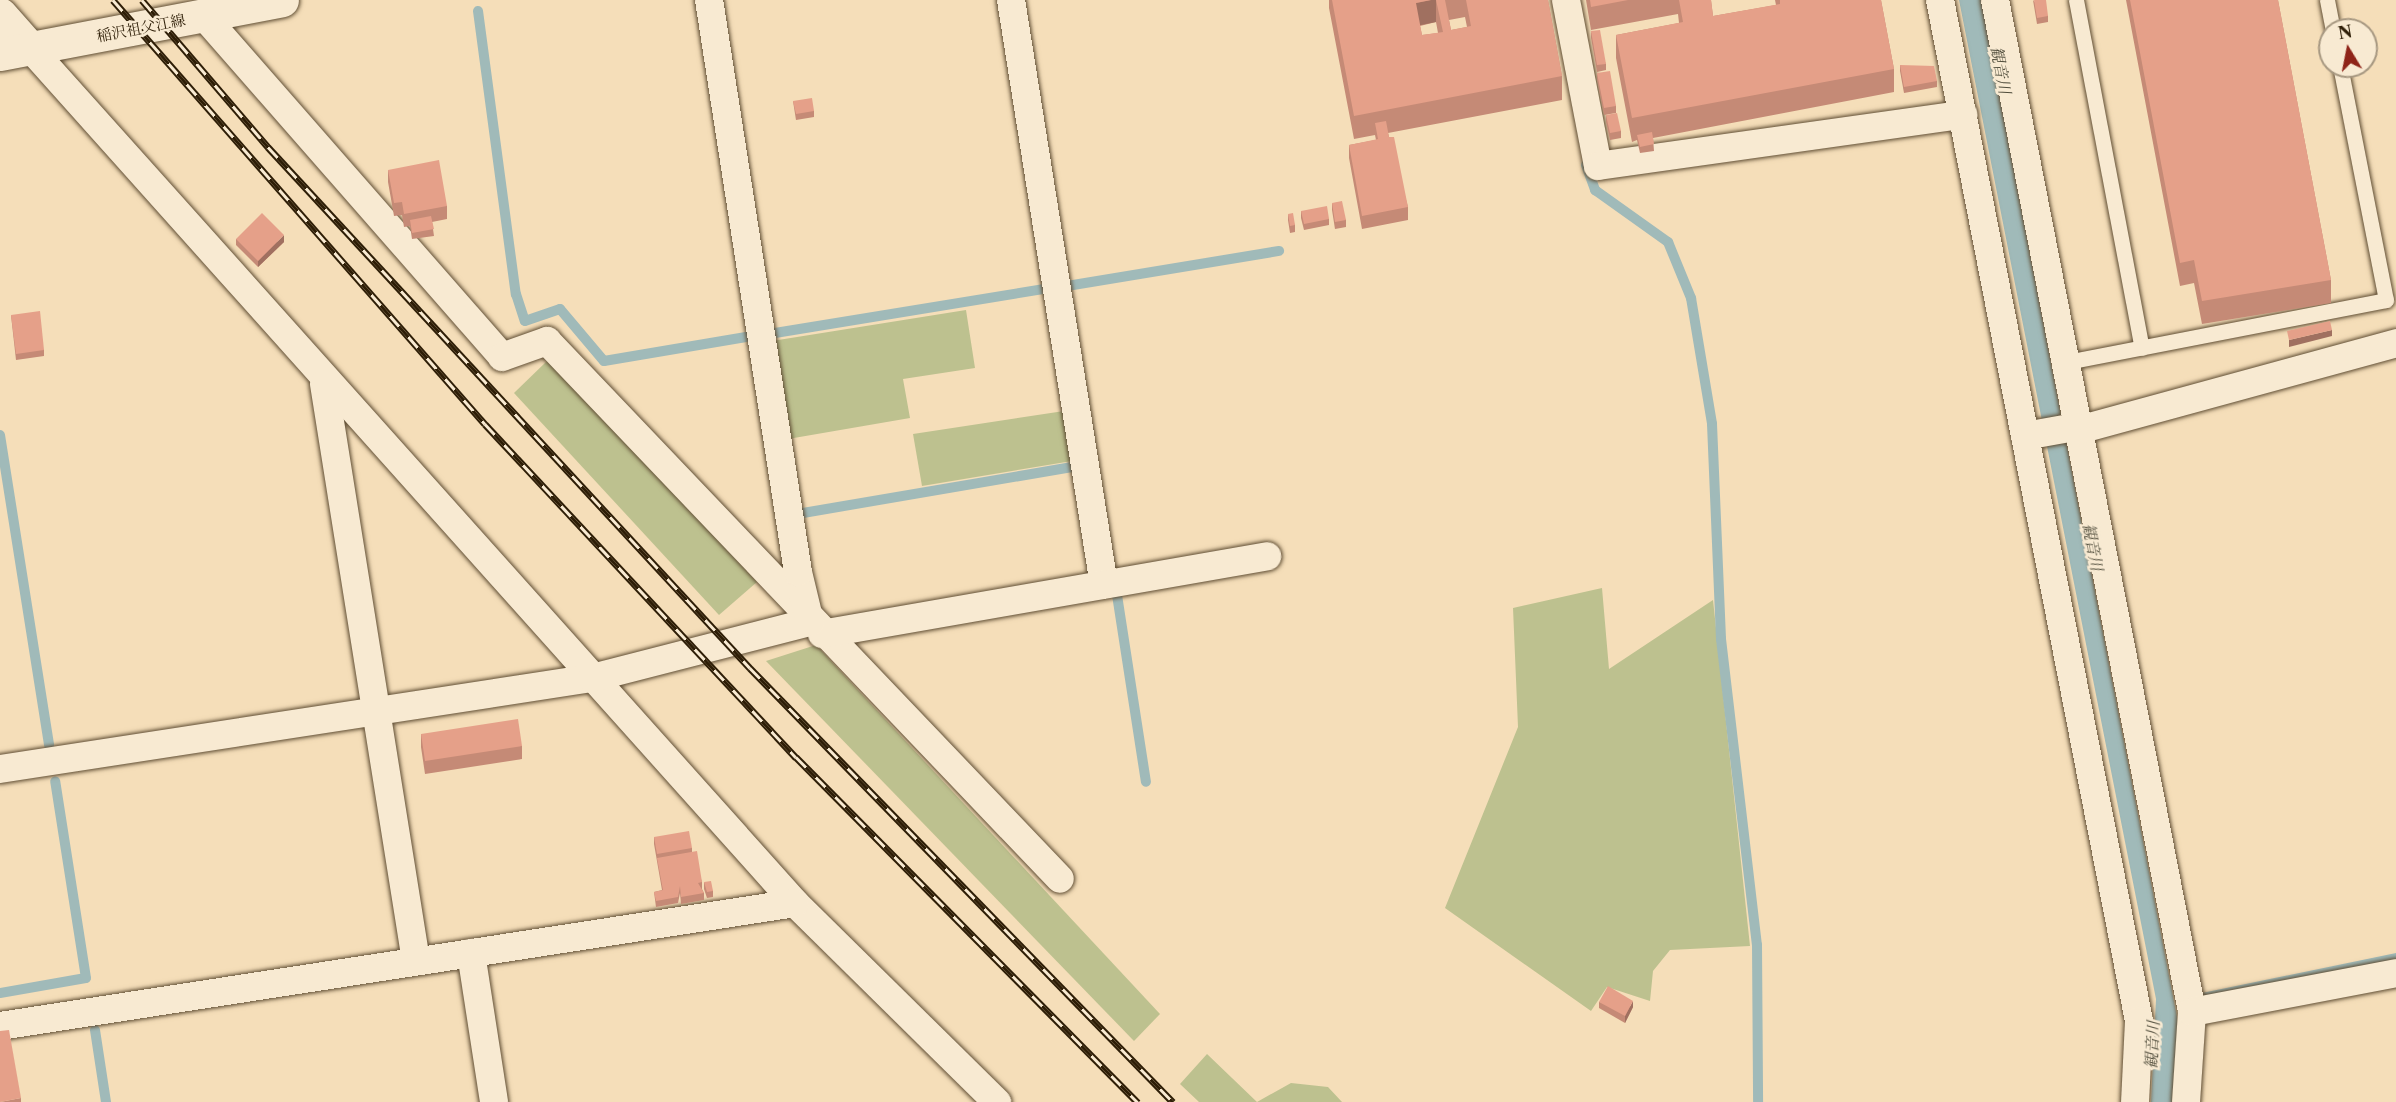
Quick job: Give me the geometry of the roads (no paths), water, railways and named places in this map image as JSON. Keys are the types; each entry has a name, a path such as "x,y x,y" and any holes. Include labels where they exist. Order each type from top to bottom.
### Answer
{"main road":[{"name":"稲沢祖父江線","path":"15,52 204,15 245,2 282,0"},
{"path":"0,14 15,52"}],"street":[{"path":"710,0 798,572 816,628"},
{"path":"1011,0 1104,585"},
{"path":"1566,0 1598,166 1963,115"},
{"path":"1940,0 2031,435 2139,1022 2135,1102"},
{"path":"1995,0 2062,363 2072,429 2192,1012 2186,1102"},
{"path":"204,15 502,357 547,341 816,628 1060,879"},
{"path":"15,52 324,384 795,903 997,1102"},
{"path":"2031,435 2072,429 2396,343"},
{"path":"324,384 416,962"},
{"path":"0,769 377,714 592,678 816,628 1104,585 1268,556"},
{"path":"0,1026 795,903"},
{"path":"471,953 494,1102"},
{"path":"2192,1012 2396,973"}],"lane":[{"path":"2076,0 2142,348"},
{"path":"2327,0 2331,18"},
{"path":"2062,363 2386,300 2342,78"}],"water":[{"path":"1959,0 1981,0 2178,1022 2173,1102 2151,1102 2156,999"}],"waterway":[{"path":"478,11 516,294 525,321 560,309 604,361 746,337"},
{"path":"1586,165 1595,190 1668,242 1691,298 1712,424 1721,639 1757,945 1758,1102"},
{"path":"1067,286 1279,251"},
{"path":"775,333 1044,289"},
{"path":"0,435 49,745"},
{"path":"803,513 1072,467"},
{"path":"1117,595 1146,782"},
{"path":"0,993 86,978 55,781"},
{"path":"2203,998 2396,958"},
{"path":"95,1030 106,1102"}],"railway":[{"path":"113,0 485,424 796,757 1138,1102"},
{"path":"142,0 268,147 750,668 1173,1102"}],"water label":[{"name":"観音川","path":"2001,70"},
{"name":"観音川","path":"2093,547"},
{"name":"観音川","path":"2152,1045"}]}
